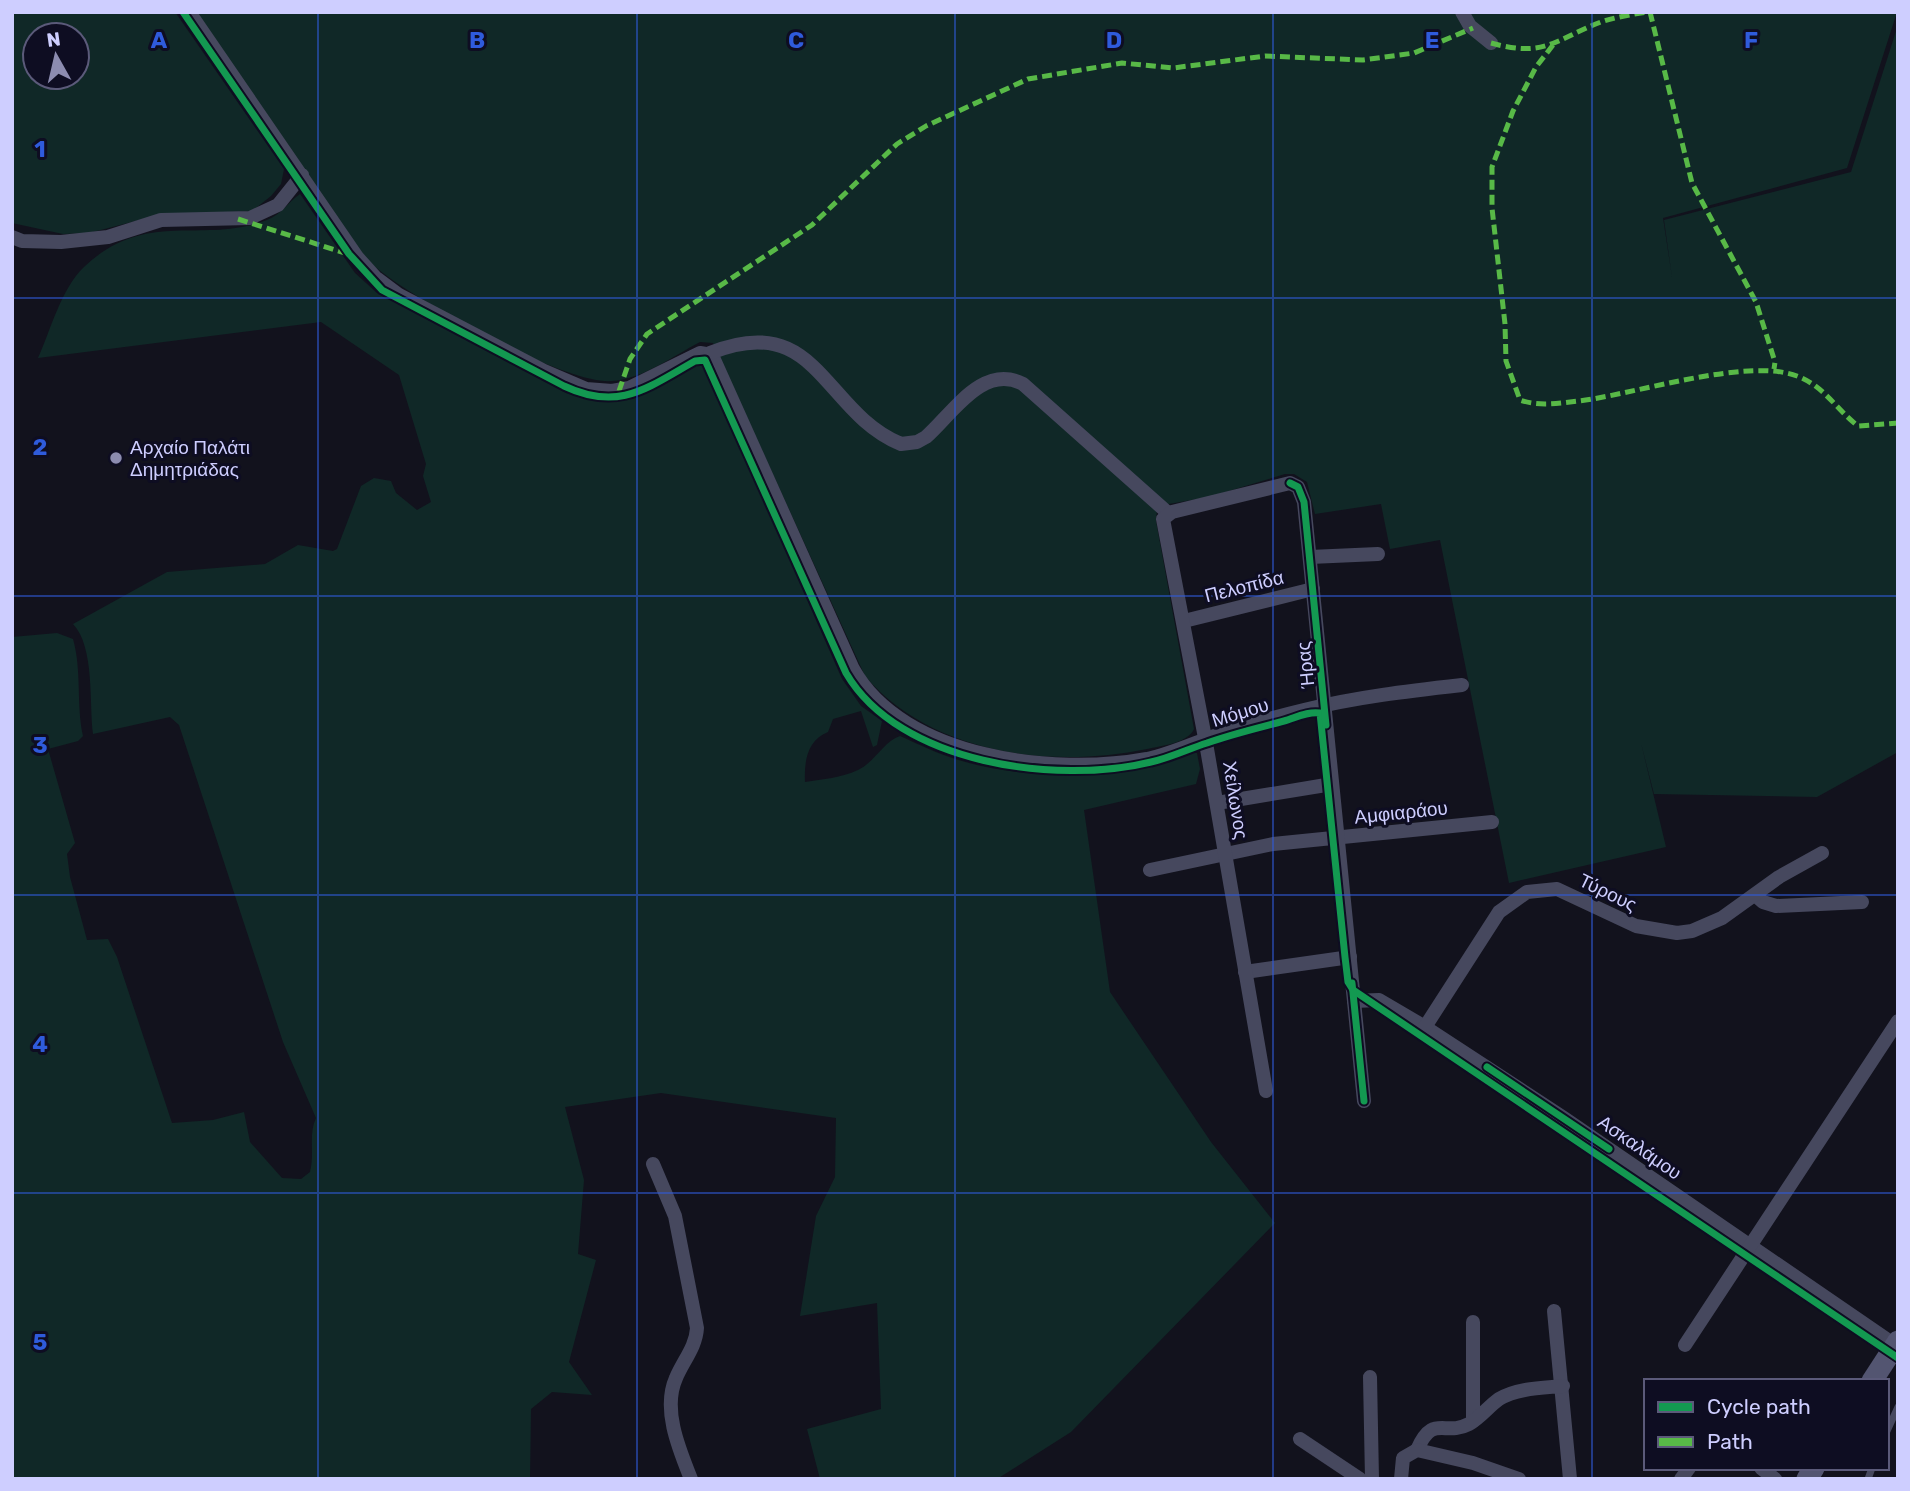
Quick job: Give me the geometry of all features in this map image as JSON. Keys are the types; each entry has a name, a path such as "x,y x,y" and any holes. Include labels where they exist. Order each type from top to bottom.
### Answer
{"street":[{"path":"189,12 357,257 386,286 564,380 593,390 619,391 639,384 700,352 710,353 747,344 791,348 806,357 860,415 901,444 917,442 926,437 982,383 996,378 1013,379 1023,384 1166,515"},
{"path":"1462,12 1470,26 1491,43"},
{"path":"15,240 61,242 108,237 161,220 250,218 268,212 278,205 302,176"},
{"name":"Μόμου","path":"710,353 853,669 866,690 880,703 918,729 950,744 984,754 1070,765 1133,761 1163,755 1206,739 1325,705 1462,685"},
{"name":"Ήρας","path":"1166,515 1290,483 1296,484 1302,494 1311,557 1364,1101"},
{"name":"Χείλωνος","path":"1166,515 1266,1091"},
{"path":"1311,557 1378,554"},
{"name":"Πελοπίδα","path":"1184,621 1313,589"},
{"path":"1217,803 1332,784"},
{"name":"Αμφιαράου","path":"1150,870 1273,844 1492,822"},
{"name":"Τύρους","path":"1425,1027 1499,912 1527,892 1557,889 1636,926 1677,933 1709,924 1779,877 1822,853"},
{"path":"1755,895 1776,906 1862,902"},
{"path":"1245,971 1350,957"},
{"name":"Ασκαλάμου","path":"1354,1000 1379,1000 1425,1027 1897,1344"},
{"path":"1685,1345 1898,1021"},
{"path":"653,1164 675,1216 697,1328 694,1345 677,1376 670,1399 675,1430 691,1479"},
{"path":"1554,1311 1570,1479"},
{"path":"1473,1322 1473,1421"},
{"path":"1873,1379 1897,1344"},
{"path":"1370,1377 1372,1479"},
{"path":"1401,1479 1403,1458 1418,1450 1425,1433 1432,1428 1467,1425 1514,1392 1563,1386"},
{"path":"1300,1439 1360,1479"},
{"path":"1418,1450 1473,1462 1519,1479"}],"lane":[{"path":"1889,1427 1898,1407"}],"green space":[{"path":"12,12 175,12 284,169 281,184 252,211 159,215 89,233 63,234 12,223"},
{"path":"196,12 1897,12 1847,168 1663,218 1672,277 1664,220 1851,172 1898,25 1898,752 1817,797 1654,794 1641,743 1666,847 1509,883 1440,540 1390,549 1381,504 1315,514 1307,482 1294,474 1285,474 1209,497 1163,505 1157,509 1156,521 1194,729 1186,738 1147,749 1071,757 995,749 958,739 924,723 892,702 865,676 713,343 700,342 635,376 612,381 589,378 558,369 484,335 413,293 366,259"},
{"path":"300,194 355,273 377,293 566,393 598,400 625,398 650,389 694,364 703,363 842,679 861,706 882,721 877,745 873,747 861,711 833,719 828,732 815,740 808,752 805,782 839,777 858,770 889,742 900,736 955,759 995,769 1037,774 1120,772 1197,753 1200,769 1196,784 1084,810 1110,992 1211,1142 1275,1223 1071,1432 997,1479 820,1479 807,1429 881,1409 877,1303 800,1316 816,1216 835,1177 836,1118 661,1093 565,1107 584,1180 578,1254 596,1260 569,1362 592,1395 552,1392 531,1409 530,1479 12,1479 12,637 57,633 73,639 83,736 78,741 48,749 75,843 67,854 70,877 87,940 108,939 117,957 172,1123 213,1120 244,1112 250,1142 282,1178 301,1179 310,1172 312,1131 316,1118 283,1042 179,725 170,717 93,734 88,661 80,634 73,624 167,572 265,564 298,545 333,551 337,549 361,486 374,478 391,481 396,493 417,510 431,502 423,476 426,464 399,375 321,322 38,358 69,286 84,267 107,249 130,238 152,233 243,227 267,220"}],"marked path":[{"path":"1491,43 1524,49 1537,48 1560,41 1601,22 1649,12"},
{"path":"1650,12 1692,183 1756,302 1775,362 1774,369"},
{"path":"619,391 630,359 647,334 812,225 897,144 926,126 1028,79 1122,63 1173,68 1265,56 1363,60 1414,53 1473,28"},
{"path":"1553,45 1536,67 1513,111 1492,167 1492,208 1505,324 1506,361 1520,400 1542,404 1564,403 1721,374 1776,371 1797,376 1815,386 1858,426 1898,423"},
{"path":"238,219 348,254"}],"cycle path":[{"path":"183,12 349,254 382,290 564,386 601,397 617,397 647,388 695,361 705,360 846,673 870,704 903,729 941,747 983,760 1027,768 1071,771 1113,769 1151,762 1235,734 1306,714 1320,713 1345,957 1348,982 1353,990 1898,1358"},
{"path":"1290,483 1298,487 1304,502 1326,725"},
{"path":"1352,983 1364,1101"},
{"path":"1487,1067 1609,1149"}],"place":[{"name":"Αρχαίο Παλάτι Δημητριάδας","path":"116,458"}]}
